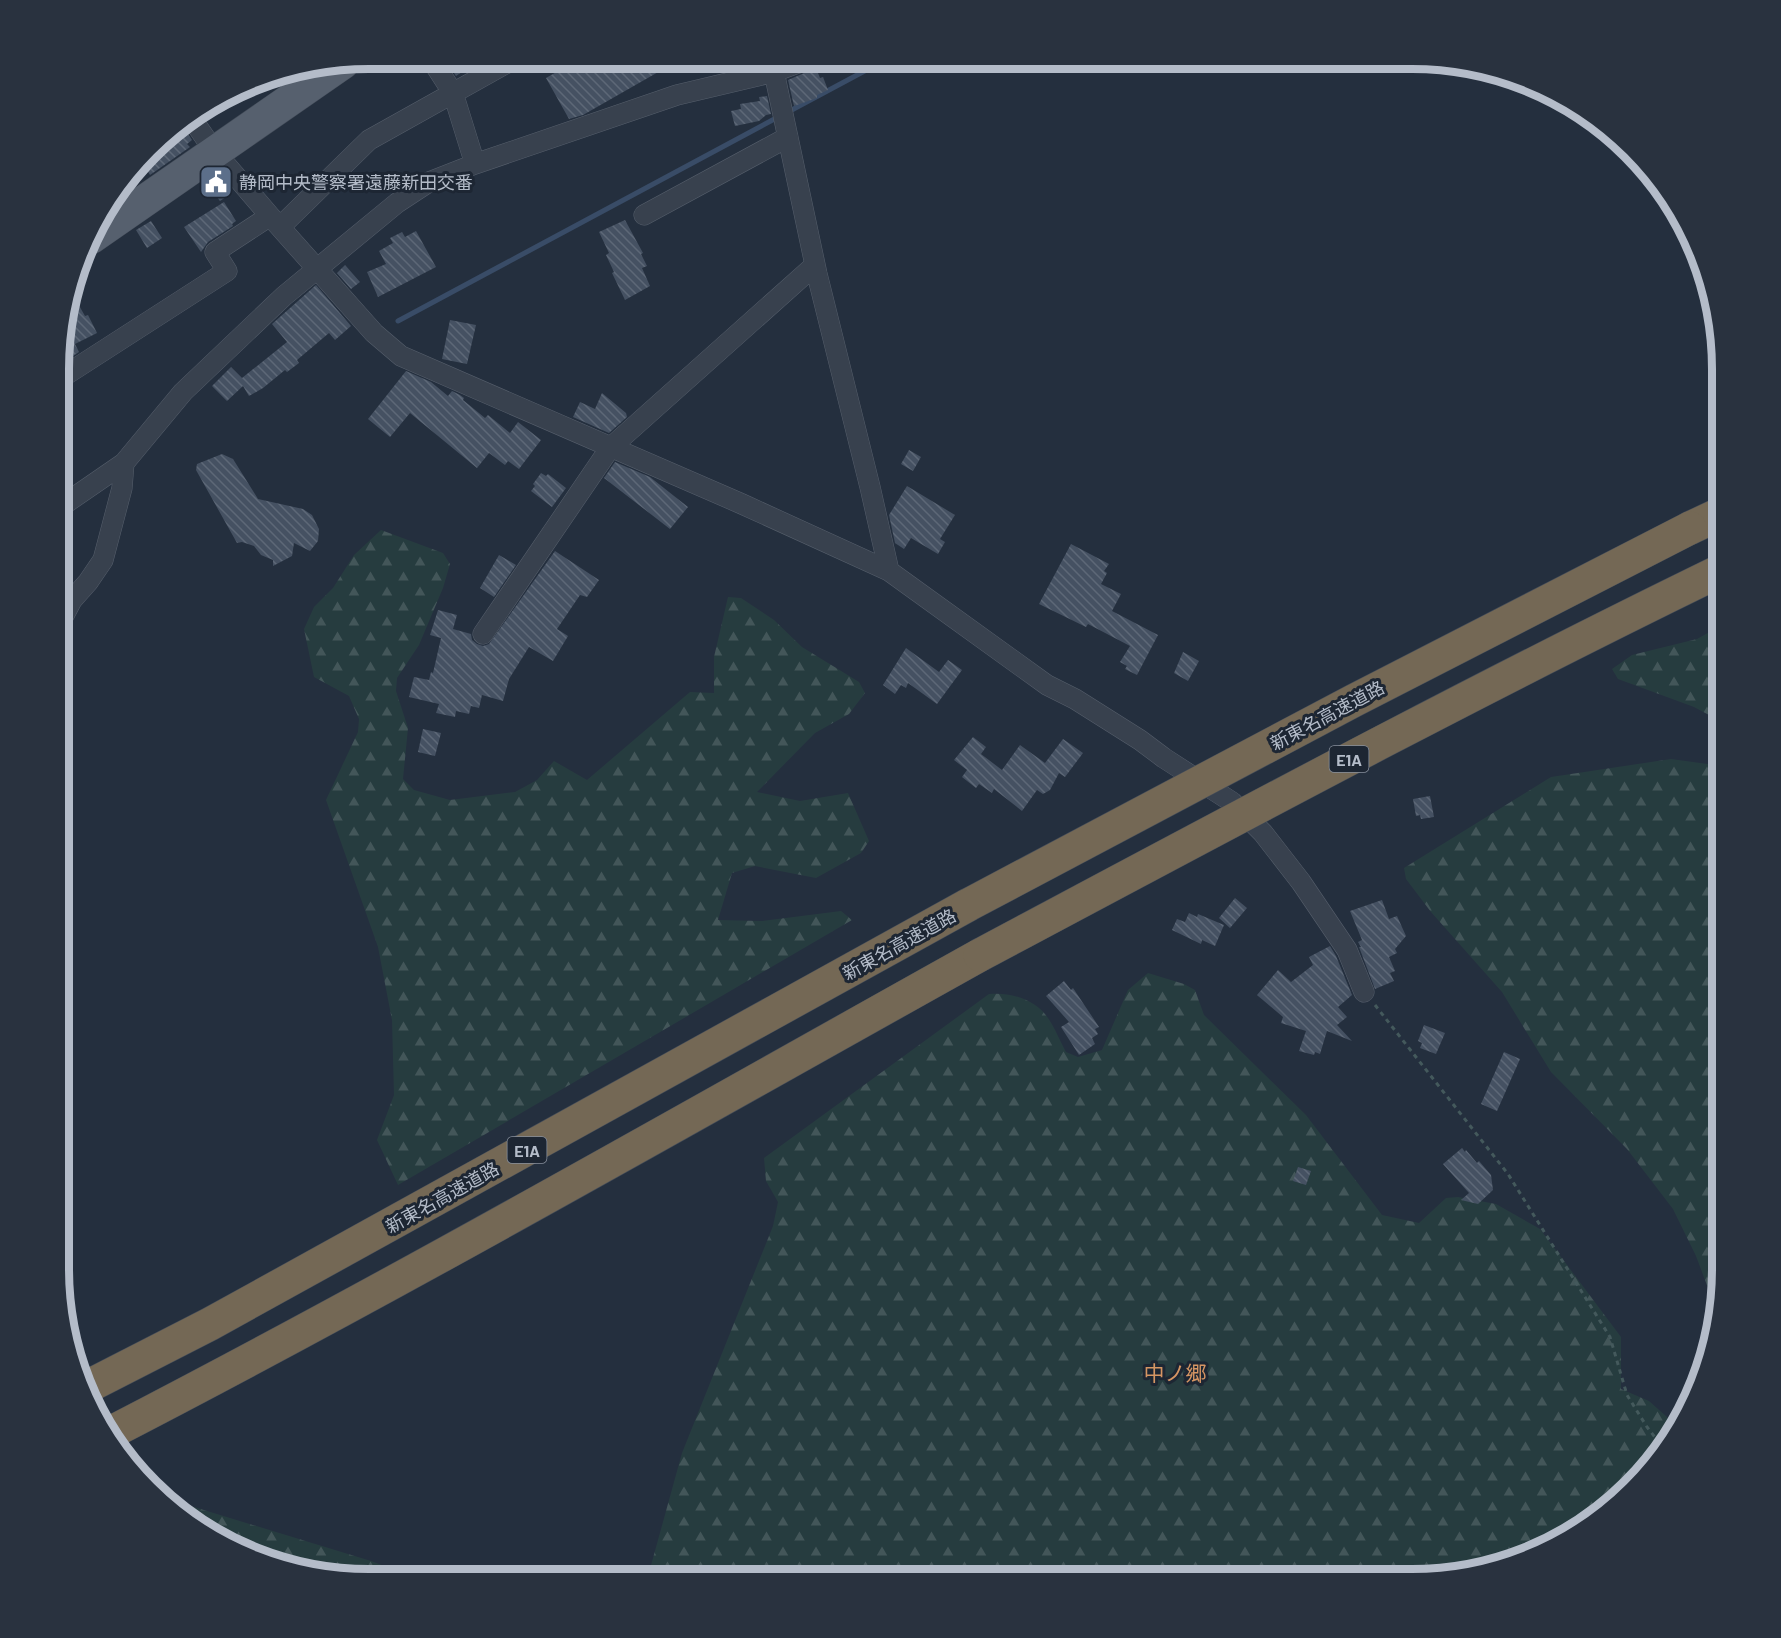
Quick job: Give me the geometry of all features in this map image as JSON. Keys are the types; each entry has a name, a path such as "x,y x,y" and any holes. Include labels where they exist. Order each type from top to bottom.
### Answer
{"highway":[{"name":"新東名高速道路","path":"92,1384 210,1324 968,905 1353,701 1712,518"},
{"name":"E1A","path":"116,1430 253,1359 440,1257 980,955 1373,746 1610,624 1712,575"}],"main road":[{"path":"104,228 330,72"}],"street":[{"path":"438,69 453,93 475,164"},
{"path":"69,373 227,271 215,252 275,222 369,140 496,69"},
{"path":"69,501 124,463 183,392 284,296 397,203 429,182 677,95 760,69"},
{"path":"771,69 788,137 815,265 889,571"},
{"path":"196,124 215,152 275,222 374,333 401,357 742,504 889,571 1047,685 1075,699 1121,728 1232,802 1263,833 1301,882 1347,950 1364,992"},
{"path":"644,215 788,137"},
{"path":"483,634 610,448 815,265"},
{"path":"69,606 103,560 122,489 124,463"}],"path":[{"path":"1364,992 1508,1174 1610,1337 1627,1395 1658,1441"}],"green space":[{"path":"381,530 443,553 450,564 443,588 419,645 397,678 396,691 408,728 403,779 414,790 450,800 515,792 537,780 554,761 587,780 690,692 714,693 714,657 728,597 741,598 774,620 802,647 859,682 865,693 849,714 815,733 757,792 800,801 848,793 869,841 861,853 816,878 755,866 732,873 718,920 761,921 841,911 852,920 398,1185 377,1140 394,1095 392,1020 378,947 326,800 358,732 359,719 349,696 314,677 304,629 314,607 333,588 354,555"},
{"path":"1712,631 1712,717 1694,707 1618,679 1612,669 1632,655 1697,639"},
{"path":"1671,759 1712,765 1710,1294 1696,1256 1673,1209 1627,1149 1551,1072 1502,992 1431,912 1406,879 1404,868 1551,777"},
{"path":"1148,973 1184,984 1195,990 1204,1015 1306,1115 1382,1215 1419,1223 1446,1198 1458,1197 1496,1204 1540,1229 1621,1337 1621,1389 1649,1401 1671,1421 1638,1467 1595,1507 1545,1538 1490,1559 1432,1568 650,1569 682,1453 773,1226 778,1202 766,1181 764,1158 989,994 1005,994 1022,998 1036,1006 1051,1022 1066,1052 1078,1057 1102,1050 1128,990"},
{"path":"181,1503 392,1569 349,1568 291,1559 236,1538"}],"building":[{"path":"451,69 466,69 456,76"},
{"path":"562,69 664,69 583,115 569,119 546,78"},
{"path":"816,69 820,78 823,77 828,90 817,95 817,98 794,106 788,80"},
{"path":"767,96 771,114 759,121 735,126 731,111 741,109 740,104 760,101 759,97"},
{"path":"186,131 192,140 187,144 190,147 150,175 146,168"},
{"path":"218,174 232,193 220,201 206,182"},
{"path":"224,202 236,221 232,224 233,226 208,242 201,252 184,227"},
{"path":"625,220 643,253 641,254 647,266 642,268 650,286 625,300 612,273 614,272 606,255 609,253 599,232"},
{"path":"151,221 162,238 147,248 136,230"},
{"path":"416,231 436,267 378,297 367,272 386,264 379,251 393,243 390,238 402,232 405,237"},
{"path":"345,265 360,282 351,289 337,273"},
{"path":"316,285 351,326 335,340 329,333 297,360 299,363 287,372 285,370 263,388 249,396 243,386 227,401 212,386 231,367 242,378 287,342 272,324"},
{"path":"77,301 85,316 88,315 97,333 75,344 79,352 70,358"},
{"path":"450,320 476,325 467,364 442,359"},
{"path":"406,371 431,382 448,396 452,391 460,395 485,418 488,415 510,433 518,422 541,440 519,469 508,461 505,465 489,453 477,468 410,413 390,437 368,419"},
{"path":"602,393 626,413 627,417 609,433 573,417 580,402 595,409"},
{"path":"909,450 921,457 913,471 901,464"},
{"path":"222,454 233,459 258,499 303,509 312,515 319,529 318,541 310,551 294,543 292,556 273,566 273,560 261,555 254,546 242,542 237,543 196,470 197,464"},
{"path":"615,462 650,477 688,507 670,529 604,478"},
{"path":"541,473 546,476 548,474 566,488 552,507 531,491"},
{"path":"907,486 955,515 940,539 945,542 938,554 911,538 904,549 895,543 889,515"},
{"path":"1071,544 1109,564 1104,571 1107,573 1101,584 1121,594 1112,611 1158,635 1137,675 1125,669 1127,666 1120,662 1130,646 1088,624 1086,627 1039,604"},
{"path":"555,551 599,580 587,597 580,595 557,629 568,636 553,661 529,647 509,679 503,701 482,695 479,708 471,706 469,714 456,711 455,717 436,713 439,704 409,697 414,677 429,680 431,672 433,673 441,638 430,635 438,610 457,615 453,629 471,634 472,640 477,644 483,646 489,644"},
{"path":"499,555 516,565 494,597 480,588"},
{"path":"906,648 939,672 948,660 962,670 937,704 908,683 906,688 901,685 895,694 883,685"},
{"path":"1183,652 1199,661 1188,681 1174,673"},
{"path":"423,729 441,733 435,756 418,752"},
{"path":"973,737 986,747 981,754 1002,770 1020,745 1045,763 1063,739 1083,753 1065,777 1059,773 1050,790 1043,794 1037,790 1022,811 994,789 992,793 979,784 976,788 962,777 967,770 954,760"},
{"path":"1430,796 1434,817 1421,819 1420,815 1416,816 1413,799"},
{"path":"1235,898 1247,908 1230,928 1219,918"},
{"path":"1382,900 1389,919 1397,916 1406,936 1395,949 1397,953 1389,957 1395,971 1390,973 1394,981 1375,989 1359,947 1361,947 1358,942 1362,940 1350,911"},
{"path":"1189,913 1197,917 1198,914 1224,925 1215,946 1202,940 1201,944 1172,930 1177,919 1185,922"},
{"path":"1330,946 1352,995 1338,1007 1347,1017 1337,1025 1352,1041 1327,1031 1320,1054 1315,1052 1314,1055 1299,1051 1306,1031 1281,1023 1283,1017 1257,995 1278,970 1291,982 1313,965 1309,957"},
{"path":"1064,981 1071,990 1073,988 1099,1027 1095,1029 1098,1034 1092,1038 1095,1044 1079,1055 1061,1027 1069,1022 1046,996"},
{"path":"1424,1025 1445,1033 1436,1054 1420,1048 1422,1043 1418,1041"},
{"path":"1504,1052 1520,1059 1497,1111 1481,1104"},
{"path":"1462,1148 1477,1163 1479,1161 1491,1175 1493,1190 1478,1204 1461,1200 1469,1193 1443,1164"},
{"path":"1298,1167 1311,1171 1306,1185 1293,1181"}],"waterway":[{"path":"788,112 868,69"},
{"path":"398,321 780,116"}],"place":[{"name":"静岡中央警察署遠藤新田交番","path":"216,182"}],"district":[{"name":"中ノ郷","path":"1175,1372"}]}
